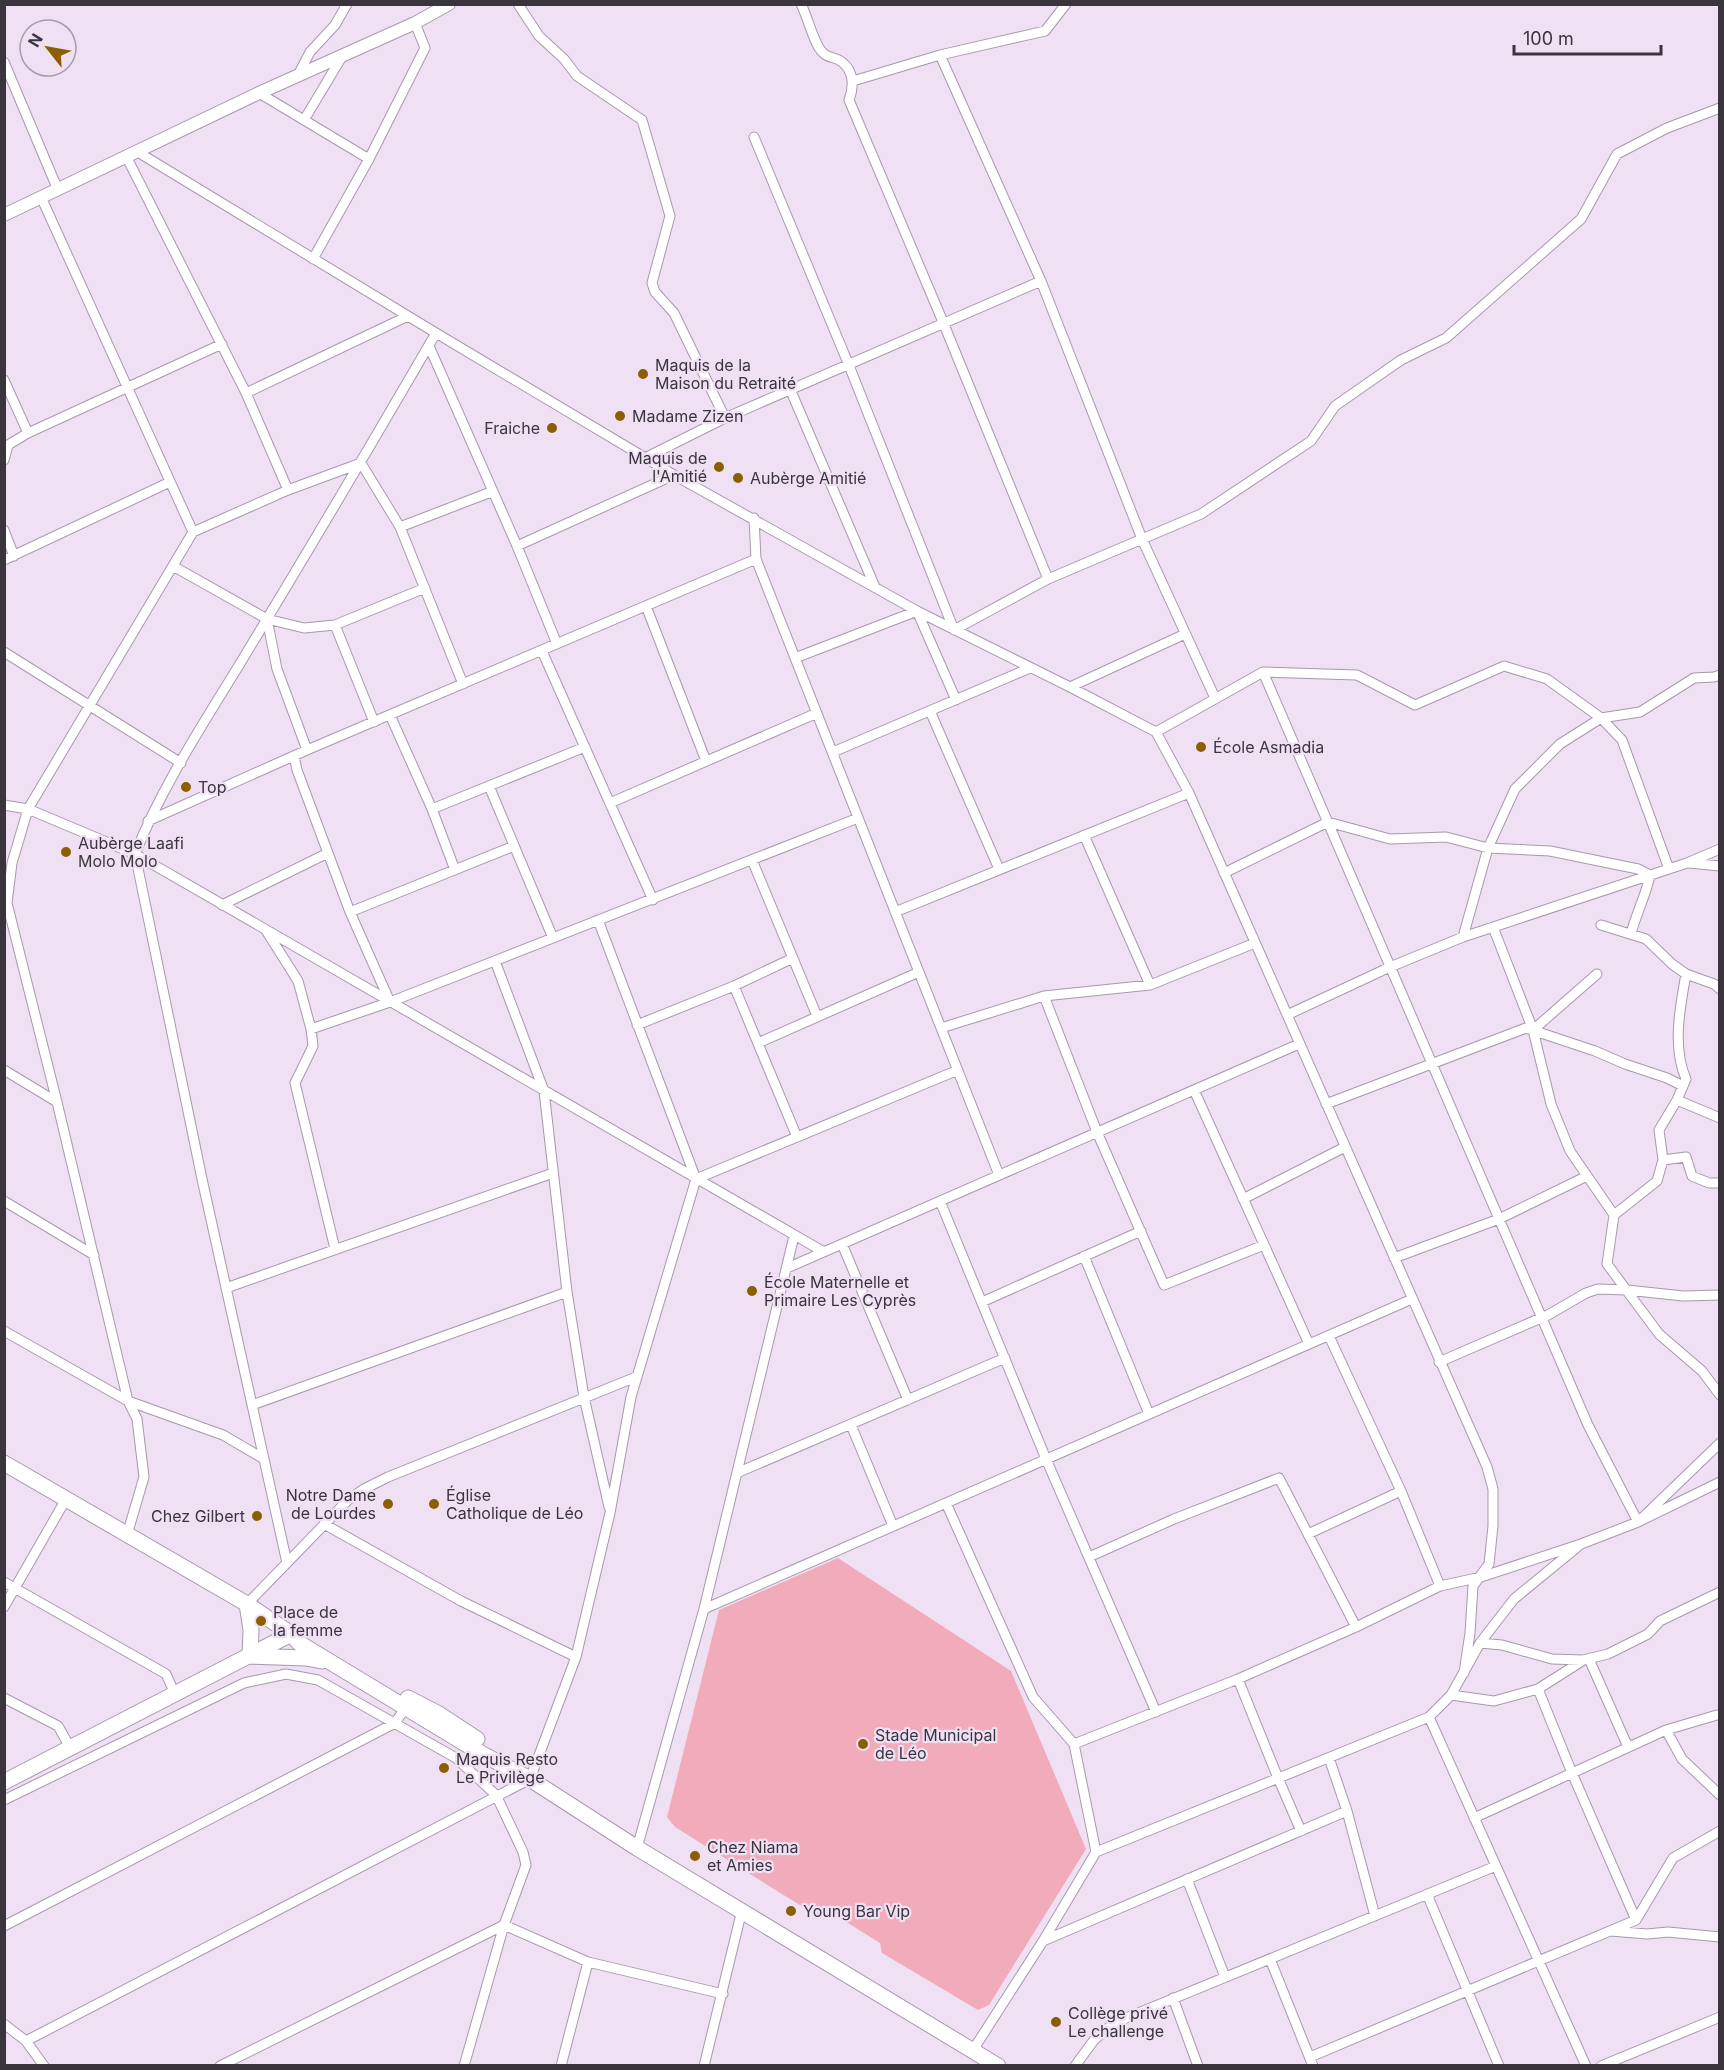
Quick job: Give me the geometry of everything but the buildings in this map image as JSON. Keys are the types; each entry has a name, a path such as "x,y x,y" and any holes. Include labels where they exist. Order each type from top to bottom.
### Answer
{"main road":[{"path":"4,1463 247,1604 291,1634 299,1643 342,1668 408,1703 439,1714 516,1766 527,1777 637,1848 998,2066"},
{"path":"247,1604 251,1630 250,1656"},
{"path":"4,1782 291,1634 303,1637 408,1703"},
{"path":"250,1656 306,1658 342,1668"}],"street":[{"path":"298,75 310,52 335,25 347,4"},
{"path":"4,215 131,153 415,23 449,4"},
{"path":"518,4 539,36 564,59 577,76 642,120 670,216 652,283 655,292 674,313 725,418"},
{"path":"801,4 819,47 826,57 841,61 848,69 853,81 849,100 944,322 1048,579"},
{"path":"853,81 940,55 1045,31 1066,4"},
{"path":"313,259 369,159 425,48 415,23"},
{"path":"304,120 343,55"},
{"path":"940,55 1041,281 1142,539 1215,699"},
{"path":"4,62 58,190"},
{"path":"260,93 369,159"},
{"path":"954,630 1048,579 1201,514 1311,441 1335,406 1401,360 1446,338 1581,219 1617,154 1667,128 1719,108"},
{"path":"754,137 848,363 954,630"},
{"path":"131,153 674,475 917,611 1156,732 1189,793 1487,1467 1493,1489 1493,1526 1489,1564 1473,1586 1470,1633 1464,1673"},
{"path":"131,153 246,393 288,490"},
{"path":"41,197 194,532"},
{"path":"645,458 725,418 848,363 1041,281"},
{"path":"246,393 408,316"},
{"path":"287,1563 226,1288 135,854 148,821 181,763 361,463 436,333"},
{"path":"4,460 8,445 28,433 222,344"},
{"path":"429,346 491,492 517,546 557,644"},
{"path":"4,380 28,433"},
{"path":"790,389 875,587"},
{"path":"127,1535 144,1477 137,1419 128,1401 7,903 12,863 28,809 194,532 288,490 361,463"},
{"path":"361,463 400,527 463,684"},
{"path":"517,546 674,475"},
{"path":"4,530 9,558 170,482"},
{"path":"400,527 491,492"},
{"path":"754,518 756,559 999,1175"},
{"path":"148,821 294,756 756,559"},
{"path":"173,566 267,620 304,628 335,625 425,588"},
{"path":"646,606 706,761"},
{"path":"795,658 917,611"},
{"path":"917,611 956,700"},
{"path":"267,620 278,669 308,750"},
{"path":"335,625 374,722"},
{"path":"1070,687 1185,634"},
{"path":"542,651 653,900"},
{"path":"4,652 181,763"},
{"path":"1156,732 1263,672 1357,675 1415,705 1504,666 1546,679 1601,718 1622,740 1669,869"},
{"path":"833,752 1030,668"},
{"path":"1263,672 1588,1425 1638,1522"},
{"path":"1463,937 1488,848 1515,789 1560,744 1601,718 1640,712 1695,678 1719,675"},
{"path":"930,711 999,869"},
{"path":"610,803 817,713"},
{"path":"390,715 432,809 455,870"},
{"path":"432,809 585,747"},
{"path":"294,756 297,770 350,912 390,1002"},
{"path":"489,786 553,938"},
{"path":"895,912 1189,793"},
{"path":"4,805 28,809 135,854 824,1252"},
{"path":"311,1029 390,1002 858,818"},
{"path":"1224,873 1328,822 1390,839 1446,837 1488,848 1550,851 1638,869 1650,875"},
{"path":"1084,835 1150,985"},
{"path":"350,912 514,846"},
{"path":"1287,1015 1390,967 1463,937 1687,863 1719,849"},
{"path":"222,905 328,853"},
{"path":"752,860 817,1017"},
{"path":"1687,863 1719,866"},
{"path":"1631,934 1647,892 1650,875"},
{"path":"26,2042 527,1777 576,1657 610,1513 636,1377 696,1179 598,920"},
{"path":"1601,925 1646,939 1686,974 1714,984 1719,989"},
{"path":"1493,927 1533,1030 1551,1104 1570,1151 1614,1215 1607,1264 1659,1334 1702,1371 1719,1395"},
{"path":"266,930 298,981 311,1029 313,1046 295,1083 335,1249"},
{"path":"941,1028 1044,996 1150,985 1255,943"},
{"path":"637,1025 734,986 794,958"},
{"path":"495,961 544,1091 567,1292 584,1397 610,1513"},
{"path":"758,1042 919,972"},
{"path":"1533,1030 1597,974"},
{"path":"1614,1215 1657,1181 1663,1160 1659,1130 1677,1100 1686,1079 1680,1065 1679,1035 1686,974"},
{"path":"734,986 797,1137"},
{"path":"1044,996 1097,1132 1164,1286 1264,1245"},
{"path":"1326,1104 1431,1062 1526,1028 1595,1051 1683,1086"},
{"path":"788,1268 1299,1044"},
{"path":"4,1070 57,1102"},
{"path":"696,1179 958,1070"},
{"path":"1194,1090 1309,1344"},
{"path":"1677,1100 1719,1118"},
{"path":"1243,1199 1345,1147"},
{"path":"1663,1160 1686,1157 1692,1176 1719,1183"},
{"path":"226,1288 554,1173"},
{"path":"1394,1258 1499,1219 1587,1176"},
{"path":"4,1201 94,1255"},
{"path":"940,1201 1046,1459 1156,1712"},
{"path":"981,1302 1141,1231"},
{"path":"637,1848 704,1609 739,1472 794,1236"},
{"path":"842,1244 908,1400"},
{"path":"1084,1256 1149,1414"},
{"path":"1439,1362 1548,1315 1586,1293 1598,1289 1683,1296 1719,1295"},
{"path":"252,1405 567,1292"},
{"path":"704,1609 1412,1299"},
{"path":"4,1331 128,1401 223,1435 264,1459"},
{"path":"1329,1336 1401,1491 1440,1586"},
{"path":"739,1472 1005,1358"},
{"path":"247,1604 324,1524 364,1489 388,1477 636,1377"},
{"path":"851,1425 893,1526"},
{"path":"1638,1522 1719,1443"},
{"path":"1089,1557 1173,1520 1279,1478 1356,1627"},
{"path":"1074,1744 1238,1679 1356,1627 1440,1586 1480,1577 1581,1544 1638,1522 1719,1482"},
{"path":"1308,1534 1401,1491"},
{"path":"4,1607 66,1499"},
{"path":"946,1503 1033,1697 1074,1744 1096,1852"},
{"path":"324,1524 461,1601 576,1657"},
{"path":"973,2050 1043,1941 1096,1852 1429,1717 1450,1695 1480,1643 1514,1599 1581,1544"},
{"path":"4,1582 166,1674 175,1694"},
{"path":"1480,1643 1502,1645 1552,1659 1586,1659 1608,1653 1648,1634 1660,1621 1719,1592"},
{"path":"1450,1695 1494,1701 1538,1689 1586,1659"},
{"path":"1586,1659 1628,1747"},
{"path":"4,1800 244,1683 286,1674 318,1680 456,1758 496,1795 523,1852 526,1866 504,1924 464,2066"},
{"path":"1238,1679 1301,1831"},
{"path":"1538,1689 1636,1920"},
{"path":"4,1698 58,1726 71,1749"},
{"path":"4,1926 395,1723 408,1703"},
{"path":"1474,1818 1666,1730 1717,1715"},
{"path":"1429,1717 1586,2066"},
{"path":"1666,1730 1682,1759 1719,1795"},
{"path":"1329,1758 1347,1811 1375,1916"},
{"path":"1043,1941 1347,1811"},
{"path":"1270,1959 1311,2061 1468,1990 1636,1920 1673,1858 1719,1831"},
{"path":"1076,2066 1094,2040 1114,2023 1496,1866"},
{"path":"1187,1879 1225,1977"},
{"path":"1427,1894 1499,2066"},
{"path":"704,2066 742,1910"},
{"path":"504,1924 588,1962 723,1994"},
{"path":"220,2066 504,1924"},
{"path":"1609,1931 1647,1934 1668,1932 1719,1937"},
{"path":"561,2066 588,1962"},
{"path":"1173,1998 1198,2066"},
{"path":"1601,2066 1719,2017"},
{"path":"4,2024 26,2042 44,2066"}],"shaded area":[{"name":"Stade Municipal de Léo","path":"838,1558 1011,1671 1086,1849 989,2005 978,2010 882,1953 880,1943 824,1908 819,1917 675,1827 667,1817 719,1610"}],"place":[{"name":"Maquis de la Maison du Retraité","path":"643,374"},
{"name":"Madame Zizen","path":"620,416"},
{"name":"Fraiche","path":"552,428"},
{"name":"Maquis de l'Amitié","path":"719,467"},
{"name":"Aubèrge Amitié","path":"738,478"},
{"name":"École Asmadia","path":"1201,747"},
{"name":"Top","path":"186,787"},
{"name":"Aubèrge Laafi Molo Molo","path":"66,852"},
{"name":"École Maternelle et Primaire Les Cyprès","path":"752,1291"},
{"name":"Notre Dame de Lourdes","path":"388,1504"},
{"name":"Église Catholique de Léo","path":"434,1504"},
{"name":"Chez Gilbert","path":"257,1516"},
{"name":"Place de la femme","path":"261,1621"},
{"name":"Stade Municipal de Léo","path":"863,1744"},
{"name":"Maquis Resto Le Privilège","path":"444,1768"},
{"name":"Chez Niama et Amies","path":"695,1856"},
{"name":"Young Bar Vip","path":"791,1911"},
{"name":"Collège privé Le challenge","path":"1056,2022"}]}
